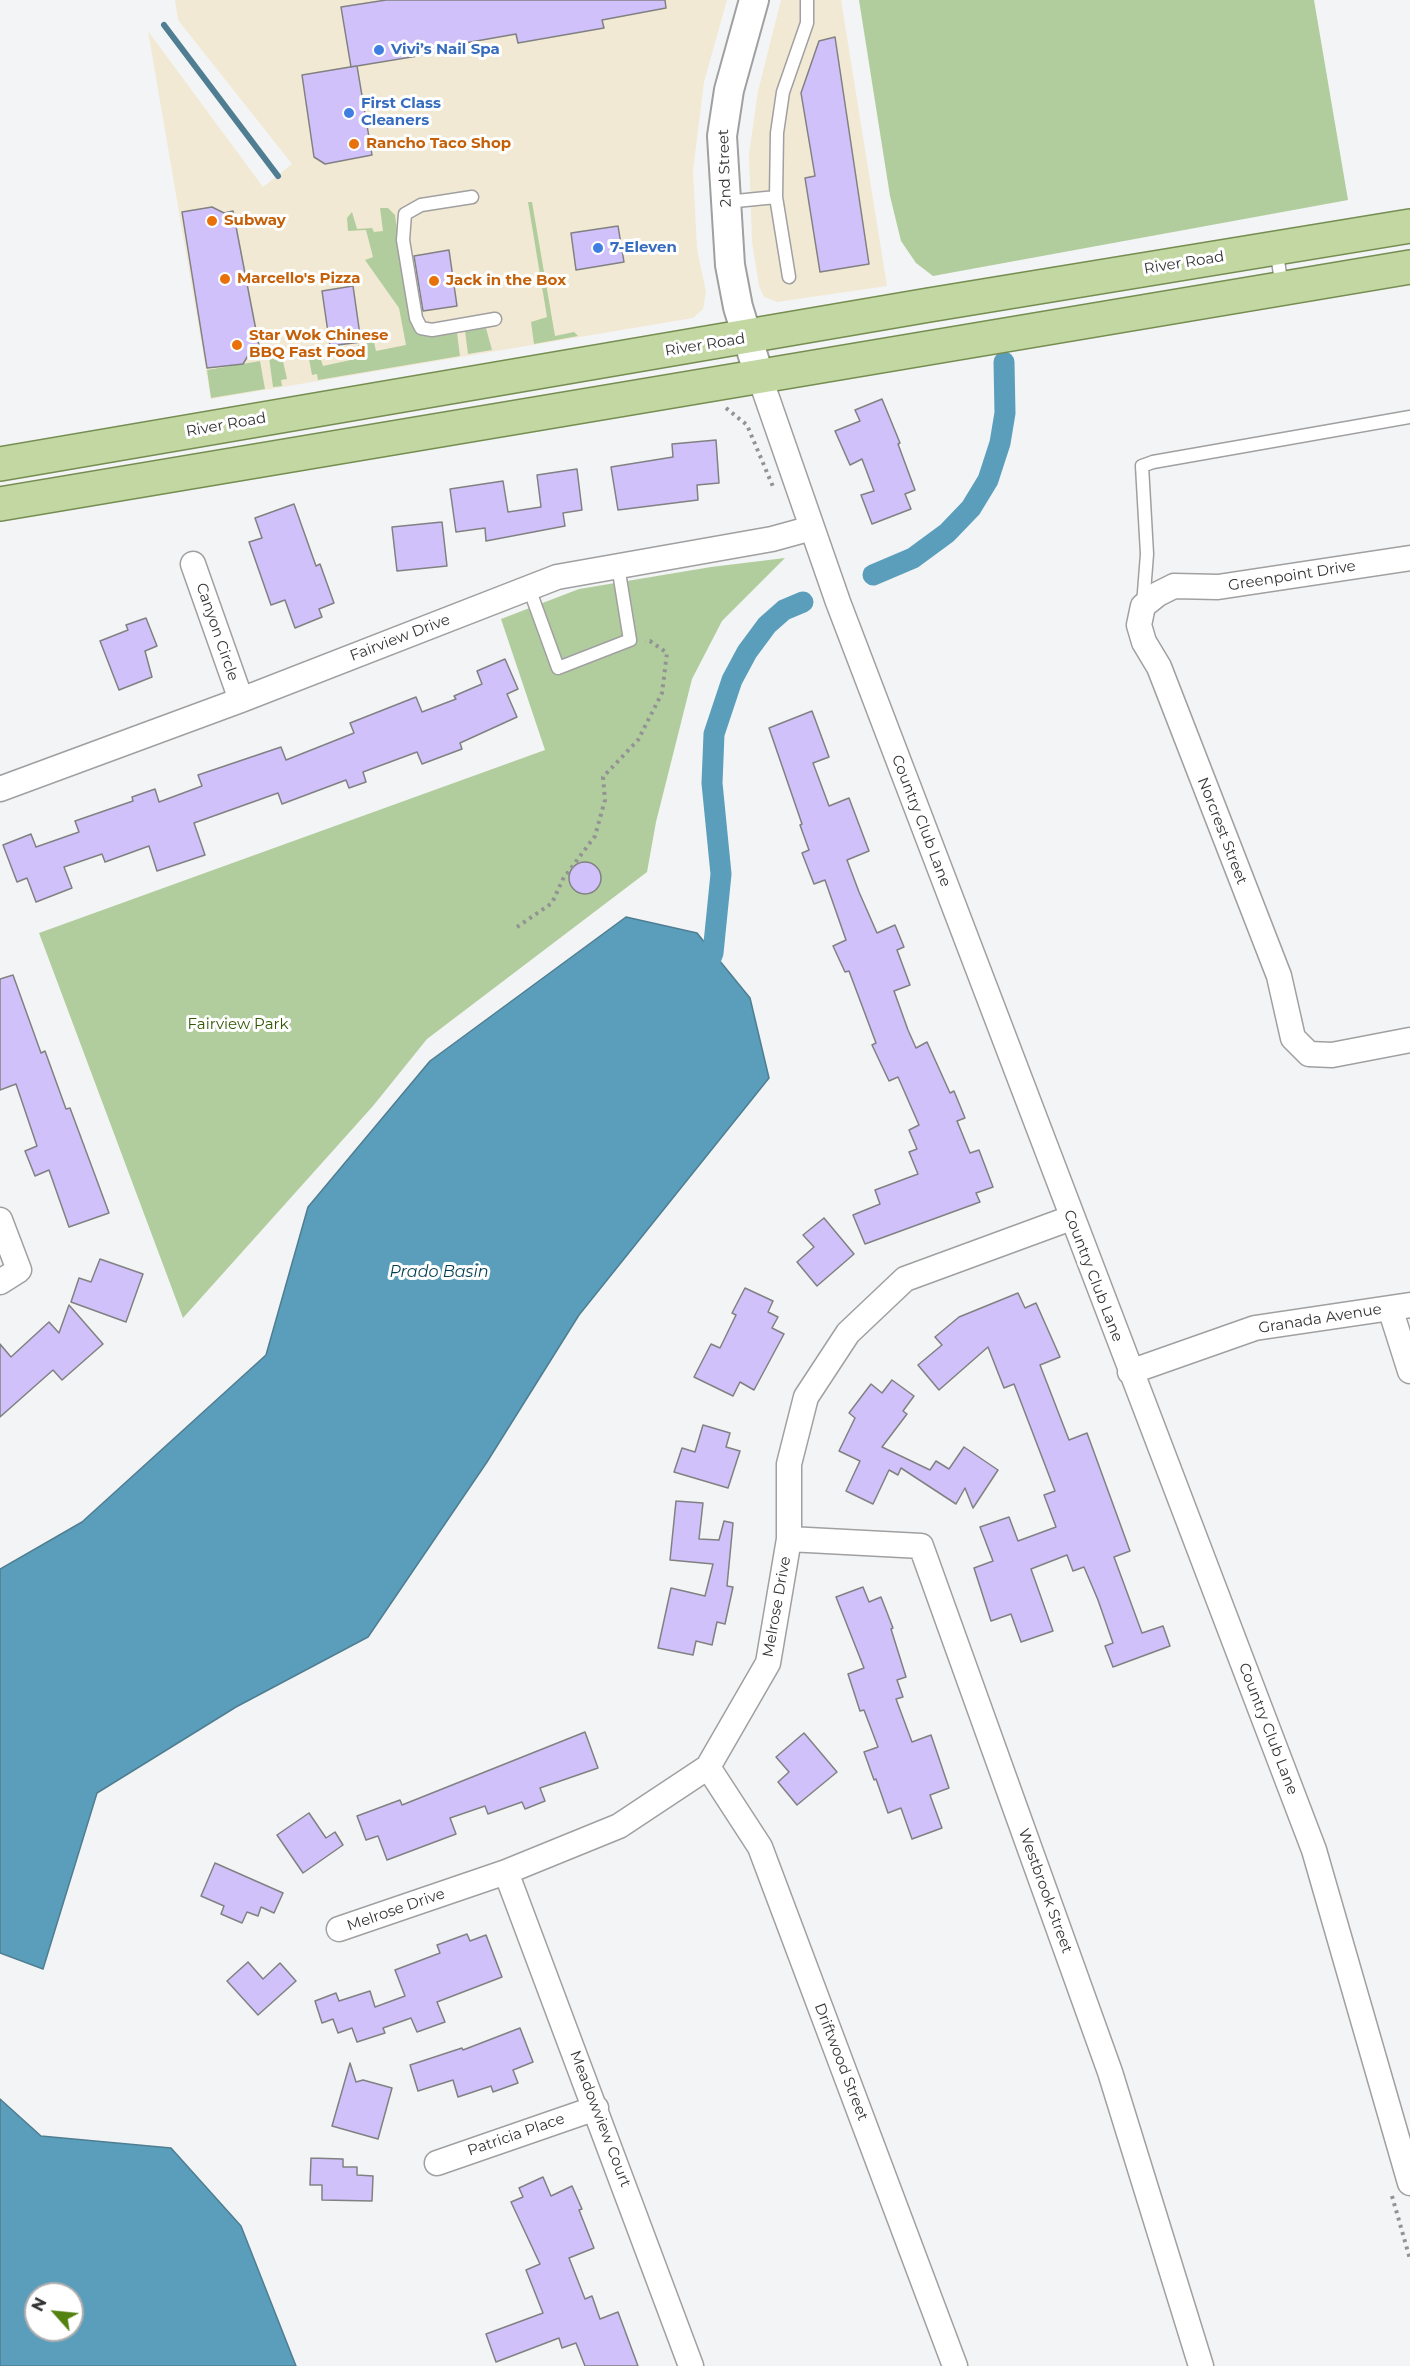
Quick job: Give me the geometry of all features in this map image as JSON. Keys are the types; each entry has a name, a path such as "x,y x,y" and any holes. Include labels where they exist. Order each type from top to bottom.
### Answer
{"main road":[{"name":"River Road","path":"0,464 1410,226"},
{"path":"0,504 1410,267"}],"street":[{"name":"2nd Street","path":"754,0 729,90 722,136 730,265 759,375"},
{"name":"Country Club Lane","path":"759,375 812,528 1071,1218 1314,1850 1400,2186"},
{"name":"Fairview Drive","path":"0,789 241,700 556,577 772,539 812,528"},
{"name":"Greenpoint Drive","path":"1143,606 1158,594 1174,586 1218,587 1410,558"},
{"name":"Canyon Circle","path":"193,564 241,700"},
{"name":"Norcrest Street","path":"1143,606 1139,625 1144,642 1159,667 1279,976 1293,1038 1309,1054 1332,1055 1410,1040"},
{"name":"Melrose Drive","path":"339,1929 506,1872 619,1826 708,1767 768,1664 789,1539 789,1464 806,1397 848,1333 904,1279 1071,1218"},
{"path":"0,1220 10,1276"},
{"name":"Granada Avenue","path":"1130,1372 1255,1328 1400,1306"},
{"path":"1400,1306 1410,1371"},
{"name":"Westbrook Street","path":"789,1539 921,1546 1110,2072 1202,2366"},
{"name":"Driftwood Street","path":"708,1767 760,1847 955,2366"},
{"name":"Meadowview Court","path":"506,1872 691,2366"},
{"name":"Patricia Place","path":"437,2163 596,2108"}],"lane":[{"path":"789,277 776,197 777,133 783,92 807,23 807,0"},
{"path":"472,197 421,205 405,214 403,240 416,318 421,328 432,330 495,319"},
{"path":"726,202 776,197"},
{"path":"1276,248 1282,288"},
{"path":"1143,606 1147,554 1142,466 1153,462 1410,417"},
{"path":"529,588 558,668 630,640 618,566"}],"path":[{"path":"728,409 747,424 761,459"},
{"path":"517,927 552,903 562,879 595,836 605,800 603,777 638,740 662,693 667,653 650,640 630,640"},
{"path":"1400,2186 1410,2259"}],"shaded area":[{"path":"175,0 727,0 704,82 693,171 697,249 706,292 703,309 693,318 211,399 148,31 263,187 292,164 178,20"},
{"path":"781,0 841,0 887,286 777,302 764,297 759,286 752,242 749,154 758,91"}],"green space":[{"path":"859,0 1314,0 1348,200 933,276 916,263 901,241 890,196"},
{"path":"528,202 532,202 555,336 574,332 578,336 534,344 531,322 547,317"},
{"path":"380,208 388,208 395,215 401,261 425,335 432,337 457,333 460,356 318,380 317,374 312,375 309,359 311,357 320,357 323,366 360,358 358,345 374,342 376,351 406,345 399,308 365,260 373,257 366,230 348,231 347,218 352,212 357,229 372,228 374,232 383,231"},
{"path":"486,328 492,350 468,354 465,331"},
{"path":"280,348 287,379 281,380 282,386 273,387 268,350"},
{"path":"260,361 265,389 211,398 207,370"},
{"name":"Fairview Park","path":"785,558 722,621 692,679 656,822 647,872 427,1039 373,1106 183,1318 39,933 545,750 501,619 579,589 711,567"}],"water":[{"name":"Prado Basin","path":"626,917 697,933 750,998 769,1078 579,1315 487,1462 368,1637 236,1707 97,1793 43,1969 0,1953 0,1569 82,1522 266,1355 308,1207 430,1061"},
{"path":"0,2099 41,2136 171,2148 241,2226 296,2366 0,2366"}],"building":[{"path":"386,0 665,0 666,8 602,20 604,28 518,43 516,34 465,43 466,48 357,66 372,155 325,164 314,157 302,75 351,67 341,7"},
{"path":"835,37 869,264 820,272 805,178 815,176 801,93 819,41"},
{"path":"212,207 224,213 233,211 260,351 249,354 243,364 207,368 182,212"},
{"name":"7-Eleven","path":"618,226 624,262 576,270 571,233"},
{"name":"Jack in the Box","path":"449,250 457,306 423,311 414,256"},
{"path":"353,286 361,342 330,346 322,291"},
{"path":"882,399 900,443 898,444 915,490 905,494 911,509 872,524 861,495 874,491 862,459 850,465 835,431 860,421 855,410"},
{"path":"716,440 719,483 697,485 698,500 618,510 611,467 673,457 672,444"},
{"path":"577,469 582,510 563,513 565,526 486,541 485,528 456,532 450,489 503,481 508,512 541,507 537,475"},
{"path":"294,504 316,566 320,564 334,603 319,609 322,617 295,628 285,600 271,605 249,542 262,538 255,518"},
{"path":"442,522 447,566 397,571 392,527"},
{"path":"146,618 157,646 145,651 152,677 119,690 100,641 128,630 126,625"},
{"path":"505,659 518,689 507,694 517,717 460,743 462,749 422,764 417,752 363,772 366,782 349,788 346,780 282,804 278,793 194,823 205,855 157,871 149,846 105,862 102,854 64,867 72,888 36,902 27,878 17,882 3,845 31,834 36,847 79,832 75,821 133,801 132,797 155,789 159,802 202,786 198,775 281,747 286,760 354,733 350,723 416,697 422,712 456,699 454,696 482,684 477,671"},
{"path":"812,711 829,757 813,763 829,806 849,798 869,851 847,860 859,892 877,933 895,925 904,947 897,950 910,985 894,991 908,1030 916,1048 927,1042 950,1093 954,1091 965,1118 957,1121 970,1153 979,1150 993,1187 976,1193 980,1202 865,1244 853,1215 880,1204 875,1190 918,1174 909,1152 917,1149 909,1130 919,1125 898,1077 889,1081 872,1045 876,1043 849,971 845,972 833,946 846,940 825,880 814,884 802,853 809,850 769,728"},
{"path":"585,862 596,867 601,878 596,889 585,894 574,889 569,878 574,867"},
{"path":"13,975 41,1053 45,1051 66,1109 70,1108 109,1213 69,1227 49,1170 35,1176 25,1151 37,1146 16,1084 0,1090 0,979"},
{"path":"824,1218 854,1254 817,1286 797,1262 814,1247 803,1235"},
{"path":"100,1259 143,1274 126,1322 71,1302 79,1278 91,1282"},
{"path":"745,1288 773,1301 768,1312 778,1317 772,1328 784,1334 754,1390 740,1382 733,1396 694,1377 711,1344 720,1348 736,1315 732,1313"},
{"path":"1018,1293 1025,1308 1036,1303 1060,1357 1040,1365 1069,1440 1087,1433 1130,1551 1114,1557 1142,1633 1163,1626 1170,1646 1113,1667 1105,1646 1113,1643 1098,1600 1084,1567 1073,1571 1067,1555 1031,1569 1053,1631 1021,1642 1011,1614 991,1621 974,1568 993,1561 980,1527 1009,1517 1018,1541 1056,1527 1044,1495 1055,1491 1014,1384 1004,1388 988,1347 939,1390 918,1365 942,1345 935,1337 959,1317"},
{"path":"69,1305 103,1344 62,1380 53,1370 0,1417 0,1344 11,1357 49,1322 59,1333"},
{"path":"892,1380 914,1396 903,1411 907,1414 882,1447 930,1470 936,1461 949,1469 964,1447 998,1470 973,1508 965,1488 956,1504 901,1468 898,1475 889,1470 873,1504 846,1491 860,1461 839,1451 855,1418 849,1413 871,1384 882,1393"},
{"path":"703,1425 730,1433 726,1447 740,1451 728,1488 674,1472 682,1448 695,1452"},
{"path":"676,1501 703,1503 699,1539 719,1540 724,1521 733,1523 727,1586 733,1587 725,1624 717,1622 712,1645 696,1641 693,1655 658,1648 671,1588 705,1596 713,1564 670,1560"},
{"path":"863,1587 869,1602 881,1597 893,1628 891,1629 906,1677 897,1680 903,1697 896,1699 912,1742 931,1735 949,1788 930,1795 942,1828 912,1839 901,1808 888,1813 876,1779 874,1780 864,1752 878,1747 864,1710 860,1711 848,1674 864,1668 836,1597"},
{"path":"585,1732 598,1768 540,1788 545,1801 525,1809 522,1802 488,1814 485,1806 450,1818 456,1834 387,1860 378,1836 366,1840 357,1816 400,1800 402,1805"},
{"path":"804,1733 837,1772 797,1805 778,1782 789,1772 776,1757"},
{"path":"309,1813 326,1838 335,1832 343,1845 303,1873 277,1835"},
{"path":"215,1863 283,1893 274,1913 261,1907 258,1916 247,1912 242,1923 221,1914 224,1906 201,1896"},
{"path":"467,1934 470,1941 486,1935 502,1977 437,2002 445,2022 417,2032 411,2018 383,2028 385,2033 357,2042 352,2028 338,2033 333,2019 322,2023 315,2001 336,1993 339,2001 370,1991 375,2007 405,1996 395,1970 440,1953 437,1945"},
{"path":"248,1962 263,1979 280,1963 296,1981 258,2015 227,1981"},
{"path":"520,2028 533,2062 513,2070 518,2083 493,2092 491,2086 458,2097 453,2080 418,2091 410,2065 462,2048 463,2050"},
{"path":"350,2063 356,2082 363,2080 392,2088 378,2139 332,2126"},
{"path":"311,2158 343,2159 343,2167 357,2167 357,2175 373,2176 372,2201 322,2200 322,2185 310,2185"},
{"path":"543,2177 551,2196 572,2186 594,2248 569,2258 585,2299 592,2296 600,2319 618,2312 638,2366 585,2366 576,2343 562,2348 559,2338 496,2362 486,2334 543,2313 526,2270 540,2264 511,2202 523,2197 519,2188"}],"waterway":[{"path":"164,25 278,176"},
{"path":"873,575 913,558 947,533 971,508 988,480 1000,443 1005,413 1004,362"},
{"path":"703,979 713,953 721,874 712,783 714,734 732,680 747,652 767,625 784,610 803,602"}],"place":[{"name":"Vivi’s Nail Spa","path":"379,50"},
{"name":"First Class Cleaners","path":"349,113"},
{"name":"Rancho Taco Shop","path":"354,144"},
{"name":"Subway","path":"212,221"},
{"name":"7-Eleven","path":"598,248"},
{"name":"Marcello's Pizza","path":"225,279"},
{"name":"Jack in the Box","path":"434,281"},
{"name":"Star Wok Chinese BBQ Fast Food","path":"237,345"}]}
